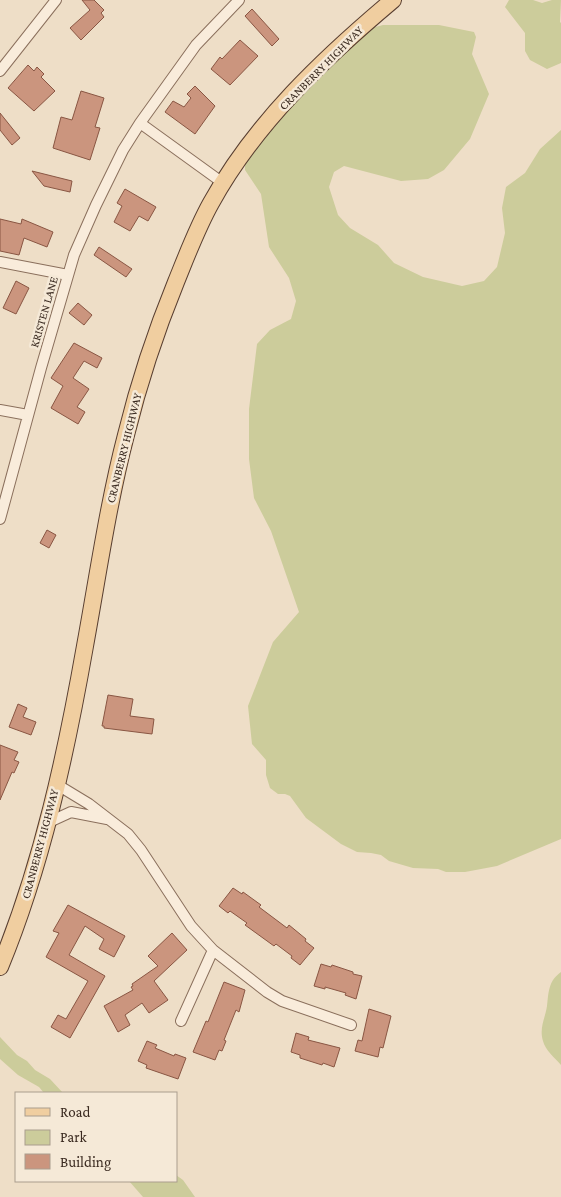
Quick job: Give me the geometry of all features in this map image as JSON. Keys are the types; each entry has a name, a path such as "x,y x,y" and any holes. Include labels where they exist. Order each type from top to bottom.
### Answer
{"main road":[{"name":"CRANBERRY HIGHWAY","path":"0,967 25,901 47,823 77,693 113,490 133,408 150,350 166,306 200,225 223,183 264,126 296,90 339,48 393,0"}],"street":[{"path":"0,71 56,0"},
{"name":"KRISTEN LANE","path":"0,519 68,275 90,218 123,150 140,123 192,51 239,0"},
{"path":"140,123 223,183"},
{"path":"0,262 68,275"},
{"path":"0,410 28,415"},
{"path":"56,784 89,804 128,834 141,850 175,904 212,950 267,992 282,1001 351,1025"},
{"path":"47,823 71,812 110,820"},
{"path":"180,1021 212,950"}],"green space":[{"path":"509,0 533,0 542,3 561,0 561,63 547,69 530,60 525,51 525,33 505,7"},
{"path":"383,25 439,25 474,32 476,37 472,54 489,94 470,139 444,170 428,179 401,181 344,166 334,172 329,187 338,215 350,228 378,245 394,263 423,277 462,286 484,281 497,267 505,233 502,208 506,187 525,173 540,149 561,130 561,839 497,866 465,872 413,868 389,861 381,855 357,852 341,844 306,818 290,796 278,794 270,788 266,775 266,760 252,744 248,706 273,642 299,612 271,531 254,498 249,459 249,409 257,344 270,330 291,319 296,301 289,278 269,247 261,194 245,170 245,153 299,91 364,30"},
{"path":"561,972 561,1065 546,1048 542,1032 550,986"},
{"path":"0,1037 17,1055 27,1061 35,1070 50,1079 62,1092 43,1092 39,1087 18,1075 0,1059"},
{"path":"178,1176 183,1180 195,1197 143,1197 130,1182 178,1182"}],"building":[{"path":"82,0 94,0 104,10 101,13 104,17 81,40 70,28 90,10"},
{"path":"252,9 279,39 272,46 245,16"},
{"path":"240,40 258,56 230,85 211,69 220,57 222,59"},
{"path":"28,65 34,71 37,67 44,74 41,77 55,91 34,111 8,88"},
{"path":"195,86 215,106 195,134 165,112 173,101 184,107 191,98 187,94"},
{"path":"81,91 104,98 95,127 100,128 90,160 53,148 61,117 72,120"},
{"path":"0,113 20,138 12,145 0,130"},
{"path":"32,171 72,181 70,192 44,186"},
{"path":"125,189 156,207 148,221 139,216 130,231 114,222 122,206 117,203"},
{"path":"0,219 21,224 22,219 53,232 47,247 24,238 19,255 0,251"},
{"path":"99,247 132,269 126,277 94,255"},
{"path":"16,281 29,288 16,314 3,308"},
{"path":"78,303 92,315 84,325 69,313"},
{"path":"74,343 102,358 97,368 84,361 73,378 89,389 77,407 85,412 78,424 51,408 63,386 51,378"},
{"path":"47,530 56,535 49,548 40,543"},
{"path":"108,695 133,699 130,716 154,719 152,734 104,728 102,726"},
{"path":"18,704 27,708 23,717 36,722 31,735 9,727"},
{"path":"0,745 18,752 14,760 19,762 14,773 12,772 0,800"},
{"path":"233,888 242,894 243,892 261,905 259,907 287,928 289,925 314,948 300,965 291,958 292,956 276,944 274,946 245,925 247,923 219,906"},
{"path":"68,905 125,936 114,957 99,949 104,939 85,926 69,955 105,976 70,1038 51,1027 58,1015 66,1019 88,981 46,957 59,933 53,931"},
{"path":"172,933 187,950 154,981 168,1000 149,1013 142,1003 125,1015 130,1025 118,1032 104,1006 133,990 132,984 158,966 148,956"},
{"path":"321,964 331,967 332,965 362,976 356,999 345,995 346,993 314,986"},
{"path":"224,982 245,990 239,1012 236,1010 224,1040 226,1041 222,1051 219,1050 215,1060 193,1052 206,1021 208,1022"},
{"path":"369,1009 391,1016 383,1048 380,1047 378,1057 355,1051 358,1040 362,1041"},
{"path":"296,1033 309,1037 308,1040 340,1048 334,1067 300,1058 300,1055 291,1052"},
{"path":"147,1041 157,1045 155,1048 174,1056 175,1054 186,1058 178,1079 146,1068 147,1065 138,1061"}]}
